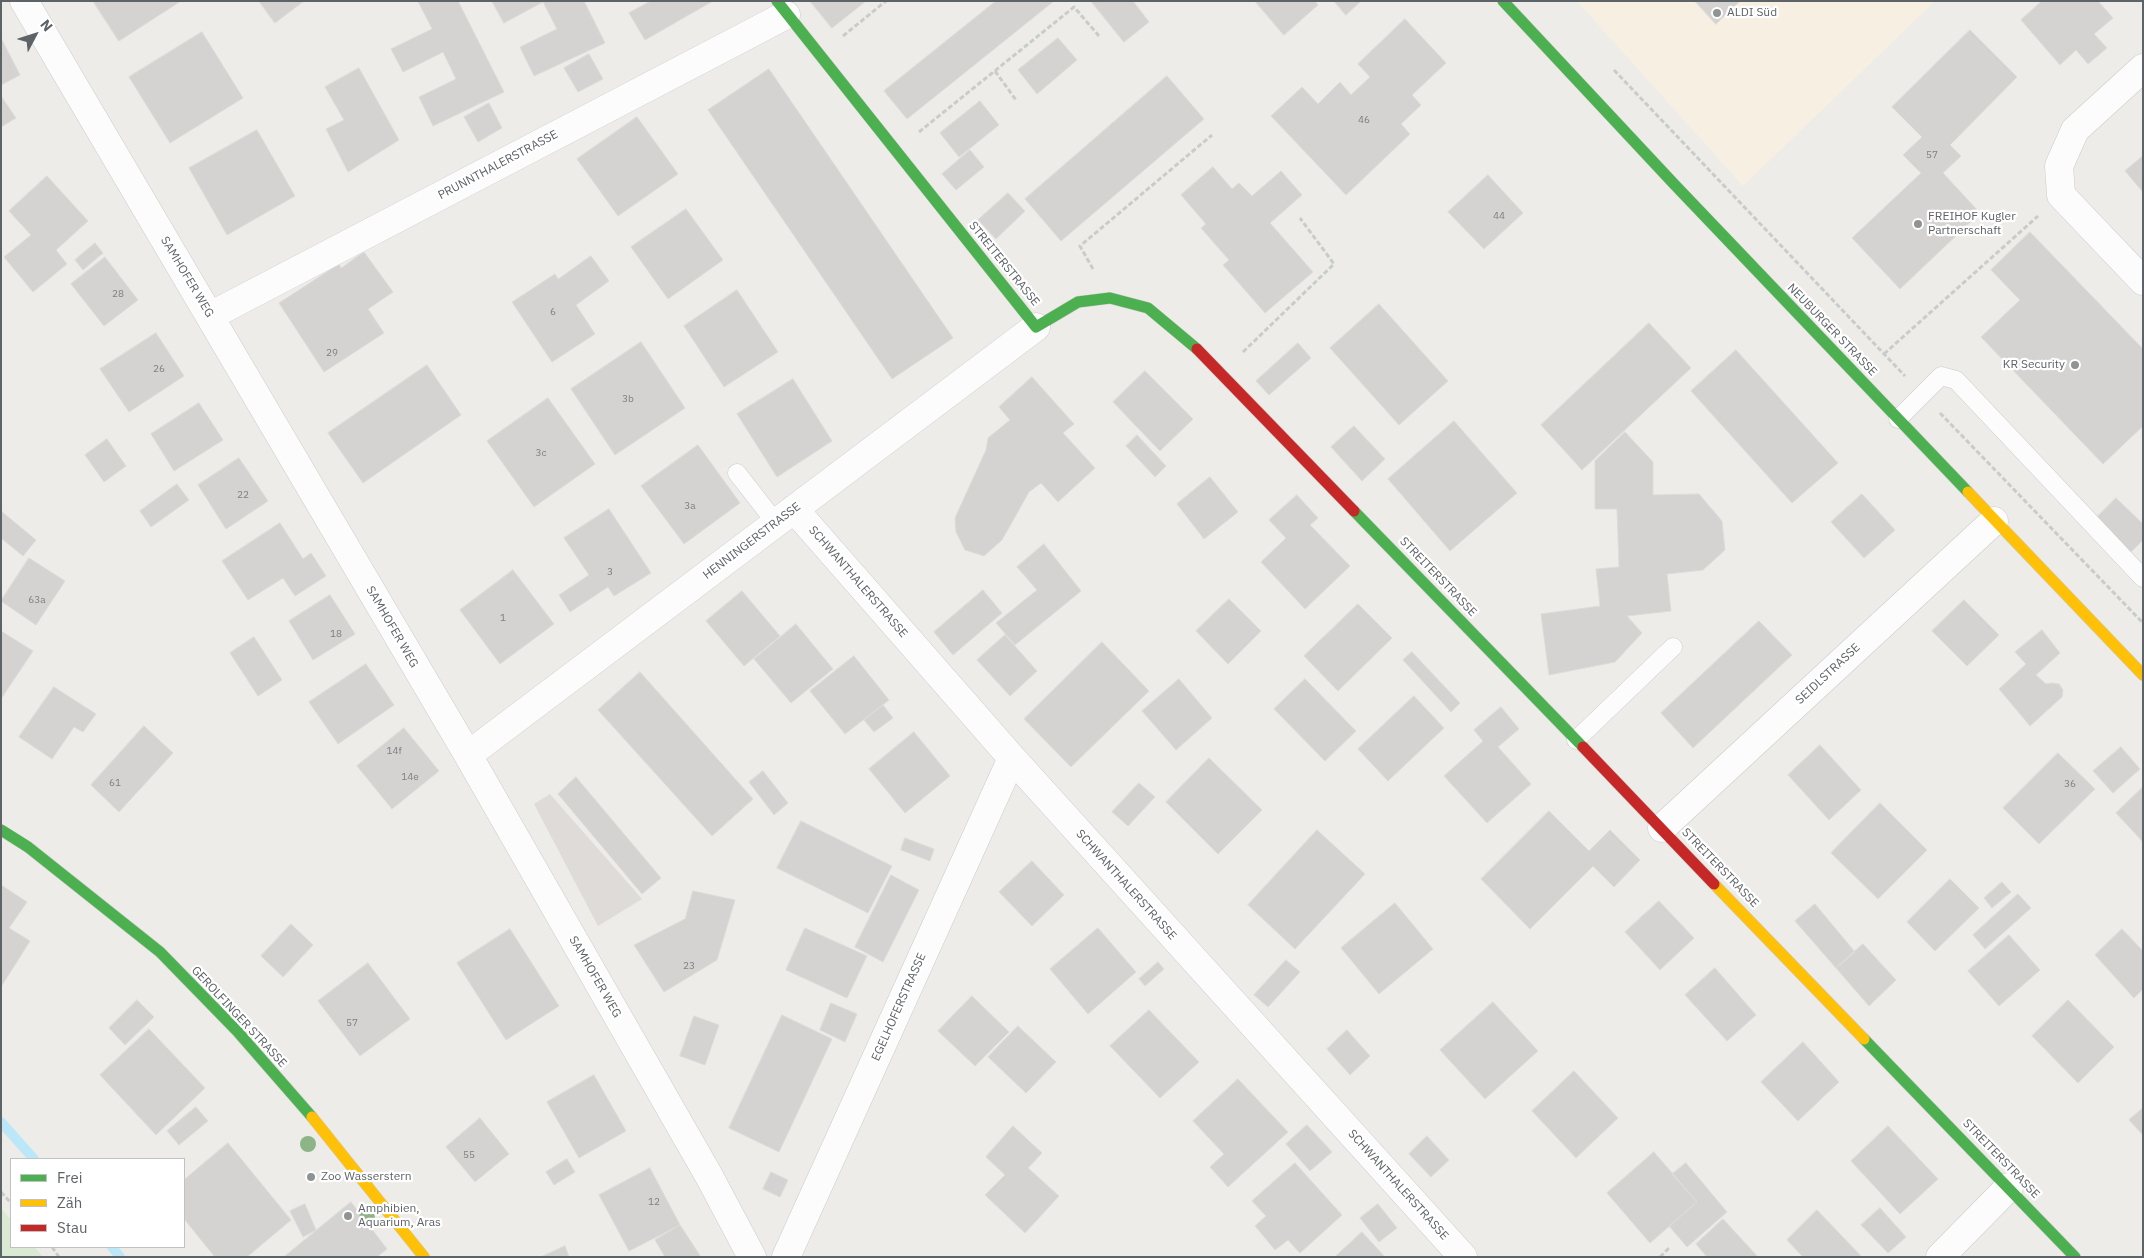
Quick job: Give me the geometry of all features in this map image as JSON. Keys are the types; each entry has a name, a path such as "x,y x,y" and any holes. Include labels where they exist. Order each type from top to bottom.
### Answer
{"street":[{"name":"SAMHOFER WEG","path":"24,1 468,755 704,1168 752,1257"},
{"name":"NEUBURGER STRASSE","path":"1503,1 1994,521 2143,675"},
{"name":"PRUNNTHALERSTRASSE","path":"210,316 781,8"},
{"name":"STREITERSTRASSE","path":"781,8 1036,327 1078,302 1110,298 1148,308 1189,340 2075,1257"},
{"path":"2143,68 2075,130 2059,166 2061,195 2143,281"},
{"name":"HENNINGERSTRASSE","path":"468,755 1036,327"},
{"name":"SCHWANTHALERSTRASSE","path":"785,516 1012,758 1463,1257"},
{"name":"SEIDLSTRASSE","path":"1662,828 1994,521"},
{"name":"EGELHOFERSTRASSE","path":"786,1257 1012,758"},
{"name":"GEROLFINGER STRASSE","path":"1,830 28,847 160,952 237,1031 308,1113 424,1257"},
{"path":"1940,1257 2009,1187"}],"lane":[{"path":"1898,419 1941,376 1956,380 2143,578"},
{"path":"737,473 785,516"},
{"path":"1576,740 1673,647"}],"path":[{"path":"819,55 886,1"},
{"path":"896,151 1074,7 1099,36"},
{"path":"1610,66 2143,623"},
{"path":"995,70 1016,100"},
{"path":"1110,298 1080,246 1212,135"},
{"path":"1884,354 2061,195"},
{"path":"1220,373 1334,264 1300,218"},
{"path":"1,1192 10,1202"},
{"path":"1660,1257 1669,1248"}],"shaded area":[{"path":"1577,1 1935,1 1743,186"},
{"path":"550,794 642,899 598,926 534,804"}],"green space":[{"path":"1,1208 10,1219 10,1248 36,1248 43,1257 1,1257"}],"building":[{"path":"93,1 181,1 119,41"},
{"path":"259,1 304,1 275,23"},
{"path":"418,1 458,1 504,92 433,126 419,97 456,79 443,52 403,72 391,49 432,29"},
{"path":"492,1 584,1 605,43 534,76 520,47 557,29 543,2 504,23"},
{"path":"651,1 713,1 645,40 629,13"},
{"path":"810,1 866,1 832,28"},
{"path":"996,1 1054,1 907,119 884,91"},
{"path":"1091,1 1133,1 1149,22 1124,42"},
{"path":"1255,1 1315,1 1318,5 1284,35"},
{"path":"1334,1 1361,1 1346,15"},
{"name":"ALDI Süd","path":"1695,1 1740,1 1716,24"},
{"path":"2042,1 2098,1 2113,18 2094,34 2107,48 2088,64 2076,50 2060,65 2021,20"},
{"path":"1405,19 1446,63 1412,95 1421,105 1401,124 1410,134 1346,195 1271,116 1302,87 1318,104 1340,82 1351,95 1370,77 1358,64"},
{"path":"1970,30 2017,77 1950,145 1961,156 1943,173 1980,213 1900,289 1852,238 1921,173 1903,155 1922,137 1892,107"},
{"path":"202,32 243,98 170,143 129,77"},
{"path":"1,38 20,75 1,85"},
{"path":"1058,38 1077,60 1037,94 1018,70"},
{"path":"589,54 603,79 578,92 564,68"},
{"path":"359,68 399,140 348,172 326,129 344,120 325,87"},
{"path":"769,69 953,338 892,379 708,110"},
{"path":"1167,76 1204,119 1061,241 1025,199"},
{"path":"1,96 16,118 1,127"},
{"path":"980,101 999,125 959,157 940,133"},
{"path":"489,103 502,128 478,142 464,117"},
{"path":"637,117 678,174 618,216 577,159"},
{"path":"257,130 295,196 227,235 189,168"},
{"path":"970,150 984,167 956,190 942,174"},
{"path":"2143,156 2143,192 2125,171"},
{"path":"1213,167 1232,189 1239,183 1252,196 1281,171 1302,195 1270,223 1313,272 1265,313 1223,265 1229,260 1201,228 1206,224 1181,195"},
{"path":"1488,175 1523,213 1484,249 1448,212"},
{"path":"47,176 88,221 56,250 67,264 33,292 4,257 31,235 9,211"},
{"path":"1008,193 1025,211 996,239 978,220"},
{"path":"686,209 723,260 668,299 631,247"},
{"path":"2030,232 2143,349 2143,426 2103,464 1981,337 2020,300 1991,270"},
{"path":"95,243 103,253 83,270 75,260"},
{"path":"364,252 393,292 368,309 384,333 324,372 279,303 339,264 341,268"},
{"path":"591,256 609,281 576,305 595,334 552,362 512,302 555,274 558,279"},
{"path":"105,257 138,300 104,326 71,284"},
{"path":"737,290 778,352 724,387 684,326"},
{"path":"1379,304 1448,381 1399,425 1330,348"},
{"path":"1649,323 1691,368 1582,470 1541,425"},
{"path":"156,333 184,376 129,412 100,369"},
{"path":"641,342 685,408 615,455 571,389"},
{"path":"1298,343 1311,358 1269,395 1256,381"},
{"path":"1736,350 1838,463 1792,503 1691,391"},
{"path":"427,365 461,415 363,483 328,433"},
{"path":"1145,371 1193,419 1160,451 1113,402"},
{"path":"1032,377 1074,424 1063,433 1095,468 1058,502 1041,483 1029,492 1002,540 984,556 965,550 956,532 955,518 986,450 988,438 1010,420 999,407"},
{"path":"793,379 832,441 777,477 737,414"},
{"path":"548,398 595,464 534,507 487,441"},
{"path":"199,403 223,440 174,471 151,434"},
{"path":"1454,421 1517,493 1450,551 1388,479"},
{"path":"1354,426 1385,459 1362,481 1331,447"},
{"path":"1625,432 1653,462 1653,495 1699,494 1722,521 1725,550 1703,570 1667,574 1671,611 1627,616 1642,633 1615,662 1549,675 1541,614 1600,606 1596,569 1619,567 1617,509 1595,509 1595,461"},
{"path":"1137,435 1166,466 1155,477 1126,446"},
{"path":"107,439 126,466 104,482 85,455"},
{"path":"698,445 740,503 684,544 641,486"},
{"path":"239,458 268,501 226,529 198,485"},
{"path":"1210,477 1238,512 1204,539 1177,504"},
{"path":"177,484 189,500 151,527 140,511"},
{"path":"1862,494 1895,530 1864,558 1831,522"},
{"path":"1297,495 1318,518 1310,525 1350,566 1305,609 1261,562 1286,538 1269,520"},
{"path":"2116,498 2143,524 2143,540 2131,552 2096,518"},
{"path":"609,509 651,573 614,596 608,587 570,612 559,595 589,575 564,538"},
{"path":"1,511 36,540 23,556 1,538"},
{"path":"280,523 303,559 311,553 326,576 295,596 283,578 248,600 222,561"},
{"path":"1044,544 1081,591 1015,645 996,623 1037,590 1017,567"},
{"path":"29,558 65,581 36,625 1,601"},
{"path":"513,570 554,624 500,664 460,610"},
{"path":"983,590 1002,613 953,655 934,632"},
{"path":"742,591 780,636 744,666 706,621"},
{"path":"330,595 355,634 313,660 289,621"},
{"path":"1229,599 1261,631 1228,664 1196,631"},
{"path":"1964,600 1999,635 1967,666 1932,631"},
{"path":"1358,604 1392,638 1338,691 1304,656"},
{"path":"1759,621 1792,655 1693,748 1661,713"},
{"path":"796,624 833,669 791,703 754,659"},
{"path":"2042,630 2060,653 2036,675 2046,684 2059,684 2063,690 2062,697 2030,726 1999,689 2026,664 2015,652"},
{"path":"1,631 33,651 1,699"},
{"path":"1005,635 1037,671 1010,696 977,660"},
{"path":"254,637 282,680 258,696 230,653"},
{"path":"1102,642 1149,691 1071,767 1024,719"},
{"path":"1412,652 1460,703 1451,712 1403,660"},
{"path":"854,656 889,700 845,734 810,691"},
{"path":"366,664 394,705 338,744 309,702"},
{"path":"640,672 753,799 712,836 598,710"},
{"path":"1179,679 1212,718 1176,750 1142,711"},
{"path":"1305,679 1356,731 1325,761 1274,709"},
{"path":"54,687 96,714 83,732 74,727 52,759 19,737"},
{"path":"1414,696 1444,728 1388,781 1358,749"},
{"path":"883,705 893,718 874,732 864,720"},
{"path":"1501,707 1519,729 1498,747 1531,784 1487,823 1444,776 1483,741 1474,730"},
{"path":"144,726 173,753 119,812 91,785"},
{"path":"404,728 439,771 392,809 357,766"},
{"path":"914,732 950,776 905,813 869,769"},
{"path":"1820,745 1861,790 1829,820 1788,775"},
{"path":"2121,747 2140,769 2113,793 2093,771"},
{"path":"2058,753 2095,789 2039,844 2003,808"},
{"path":"1209,758 1262,810 1218,854 1166,802"},
{"path":"763,771 788,803 774,815 749,782"},
{"path":"576,777 661,878 642,894 558,794"},
{"path":"1139,783 1155,797 1128,826 1112,812"},
{"path":"2143,787 2143,842 2116,813"},
{"path":"1880,803 1927,850 1878,899 1831,853"},
{"path":"1549,811 1589,851 1610,830 1640,860 1614,887 1593,866 1530,929 1481,879"},
{"path":"801,821 892,866 868,913 777,868"},
{"path":"1317,830 1365,874 1295,949 1248,905"},
{"path":"905,838 934,849 930,861 901,850"},
{"path":"1032,861 1064,895 1032,926 999,892"},
{"path":"891,875 919,890 883,962 855,947"},
{"path":"1950,879 1979,908 1935,951 1907,922"},
{"path":"2002,882 2011,892 1992,908 1984,898"},
{"path":"1,885 27,902 9,928 30,941 1,987"},
{"path":"693,891 735,900 717,960 664,992 634,945 685,919"},
{"path":"2018,894 2031,908 1985,949 1973,935"},
{"path":"1659,901 1694,938 1660,970 1625,932"},
{"path":"1395,903 1433,949 1379,994 1341,948"},
{"path":"1815,904 1855,952 1836,968 1795,921"},
{"path":"291,924 313,945 283,977 261,956"},
{"path":"805,928 867,956 847,998 786,970"},
{"path":"1098,928 1136,972 1088,1014 1050,969"},
{"path":"510,929 559,1006 506,1040 457,963"},
{"path":"2122,929 2143,951 2143,989 2134,998 2095,955"},
{"path":"2009,935 2040,970 1999,1006 1968,971"},
{"path":"1863,944 1896,980 1869,1006 1836,968"},
{"path":"1286,960 1300,972 1268,1007 1254,995"},
{"path":"1158,962 1164,969 1145,986 1139,979"},
{"path":"368,963 410,1019 360,1056 318,1001"},
{"path":"1715,968 1756,1015 1727,1041 1685,995"},
{"path":"972,996 1009,1032 975,1066 938,1031"},
{"path":"137,1000 154,1017 125,1045 109,1028"},
{"path":"2068,1000 2114,1047 2078,1083 2032,1036"},
{"path":"1493,1002 1538,1051 1485,1099 1440,1050"},
{"path":"831,1003 857,1014 845,1042 820,1030"},
{"path":"1149,1010 1199,1062 1160,1098 1110,1046"},
{"path":"782,1015 832,1039 779,1152 729,1128"},
{"path":"694,1016 719,1025 705,1065 680,1056"},
{"path":"1018,1026 1056,1062 1026,1093 988,1057"},
{"path":"149,1029 205,1088 156,1135 100,1075"},
{"path":"1347,1030 1370,1056 1350,1075 1327,1049"},
{"path":"1803,1042 1839,1082 1798,1121 1761,1082"},
{"path":"1574,1071 1618,1118 1576,1158 1532,1111"},
{"path":"594,1075 626,1131 579,1158 547,1102"},
{"path":"1238,1079 1288,1132 1228,1187 1210,1167 1224,1154 1193,1121"},
{"path":"196,1107 208,1121 179,1145 167,1131"},
{"path":"2143,1108 2143,1135 2129,1120"},
{"path":"480,1118 509,1154 475,1182 446,1147"},
{"path":"1307,1125 1332,1152 1310,1171 1286,1144"},
{"path":"1013,1126 1042,1153 1028,1168 1059,1196 1025,1233 985,1195 1005,1175 986,1157"},
{"path":"1888,1126 1938,1179 1900,1214 1851,1161"},
{"path":"1427,1136 1449,1160 1431,1177 1409,1154"},
{"path":"228,1143 291,1220 247,1257 215,1257 185,1220 185,1179"},
{"path":"1654,1152 1697,1202 1650,1243 1607,1193"},
{"path":"567,1159 575,1172 554,1185 546,1172"},
{"path":"1295,1163 1342,1215 1300,1253 1288,1240 1275,1250 1255,1226 1266,1216 1252,1201"},
{"path":"1686,1163 1727,1212 1687,1247 1669,1226 1697,1202 1672,1174"},
{"path":"650,1168 680,1225 629,1251 599,1195"},
{"path":"771,1172 788,1180 780,1197 763,1189"},
{"name":"Amphibien, Aquarium, Aras","path":"351,1202 387,1249 377,1257 284,1257"},
{"path":"305,1204 316,1230 303,1237 290,1211"},
{"path":"1378,1204 1397,1228 1379,1242 1360,1218"},
{"path":"1880,1208 1906,1237 1888,1253 1861,1225"},
{"path":"1817,1210 1862,1257 1803,1257 1787,1240"},
{"path":"1723,1219 1758,1257 1707,1257 1696,1244"},
{"path":"680,1225 701,1257 665,1257 655,1240"},
{"path":"1362,1232 1385,1257 1335,1257"},
{"path":"565,1246 569,1257 541,1257"}],"waterway":[{"path":"1,1122 33,1158"},
{"path":"113,1248 120,1257"}],"traffic: fast":[{"path":"777,1 1036,327 1078,302 1110,298 1148,308 1197,349"},
{"path":"1503,1 1674,184 1968,492"},
{"path":"1354,511 1583,747"},
{"path":"1,830 28,847 160,952 237,1031 312,1117"},
{"path":"1864,1039 2075,1257"}],"traffic: slow":[{"path":"1968,492 2143,675"},
{"path":"1714,884 1864,1039"},
{"path":"312,1117 424,1257"}],"traffic: jam":[{"path":"1197,349 1354,511"},
{"path":"1583,747 1714,884"}],"place":[{"name":"ALDI Süd","path":"1717,13"},
{"name":"FREIHOF Kugler Partnerschaft","path":"1918,224"},
{"name":"KR Security","path":"2075,365"},
{"name":"Zoo Wasserstern","path":"311,1177"},
{"name":"Amphibien, Aquarium, Aras","path":"348,1216"}]}
